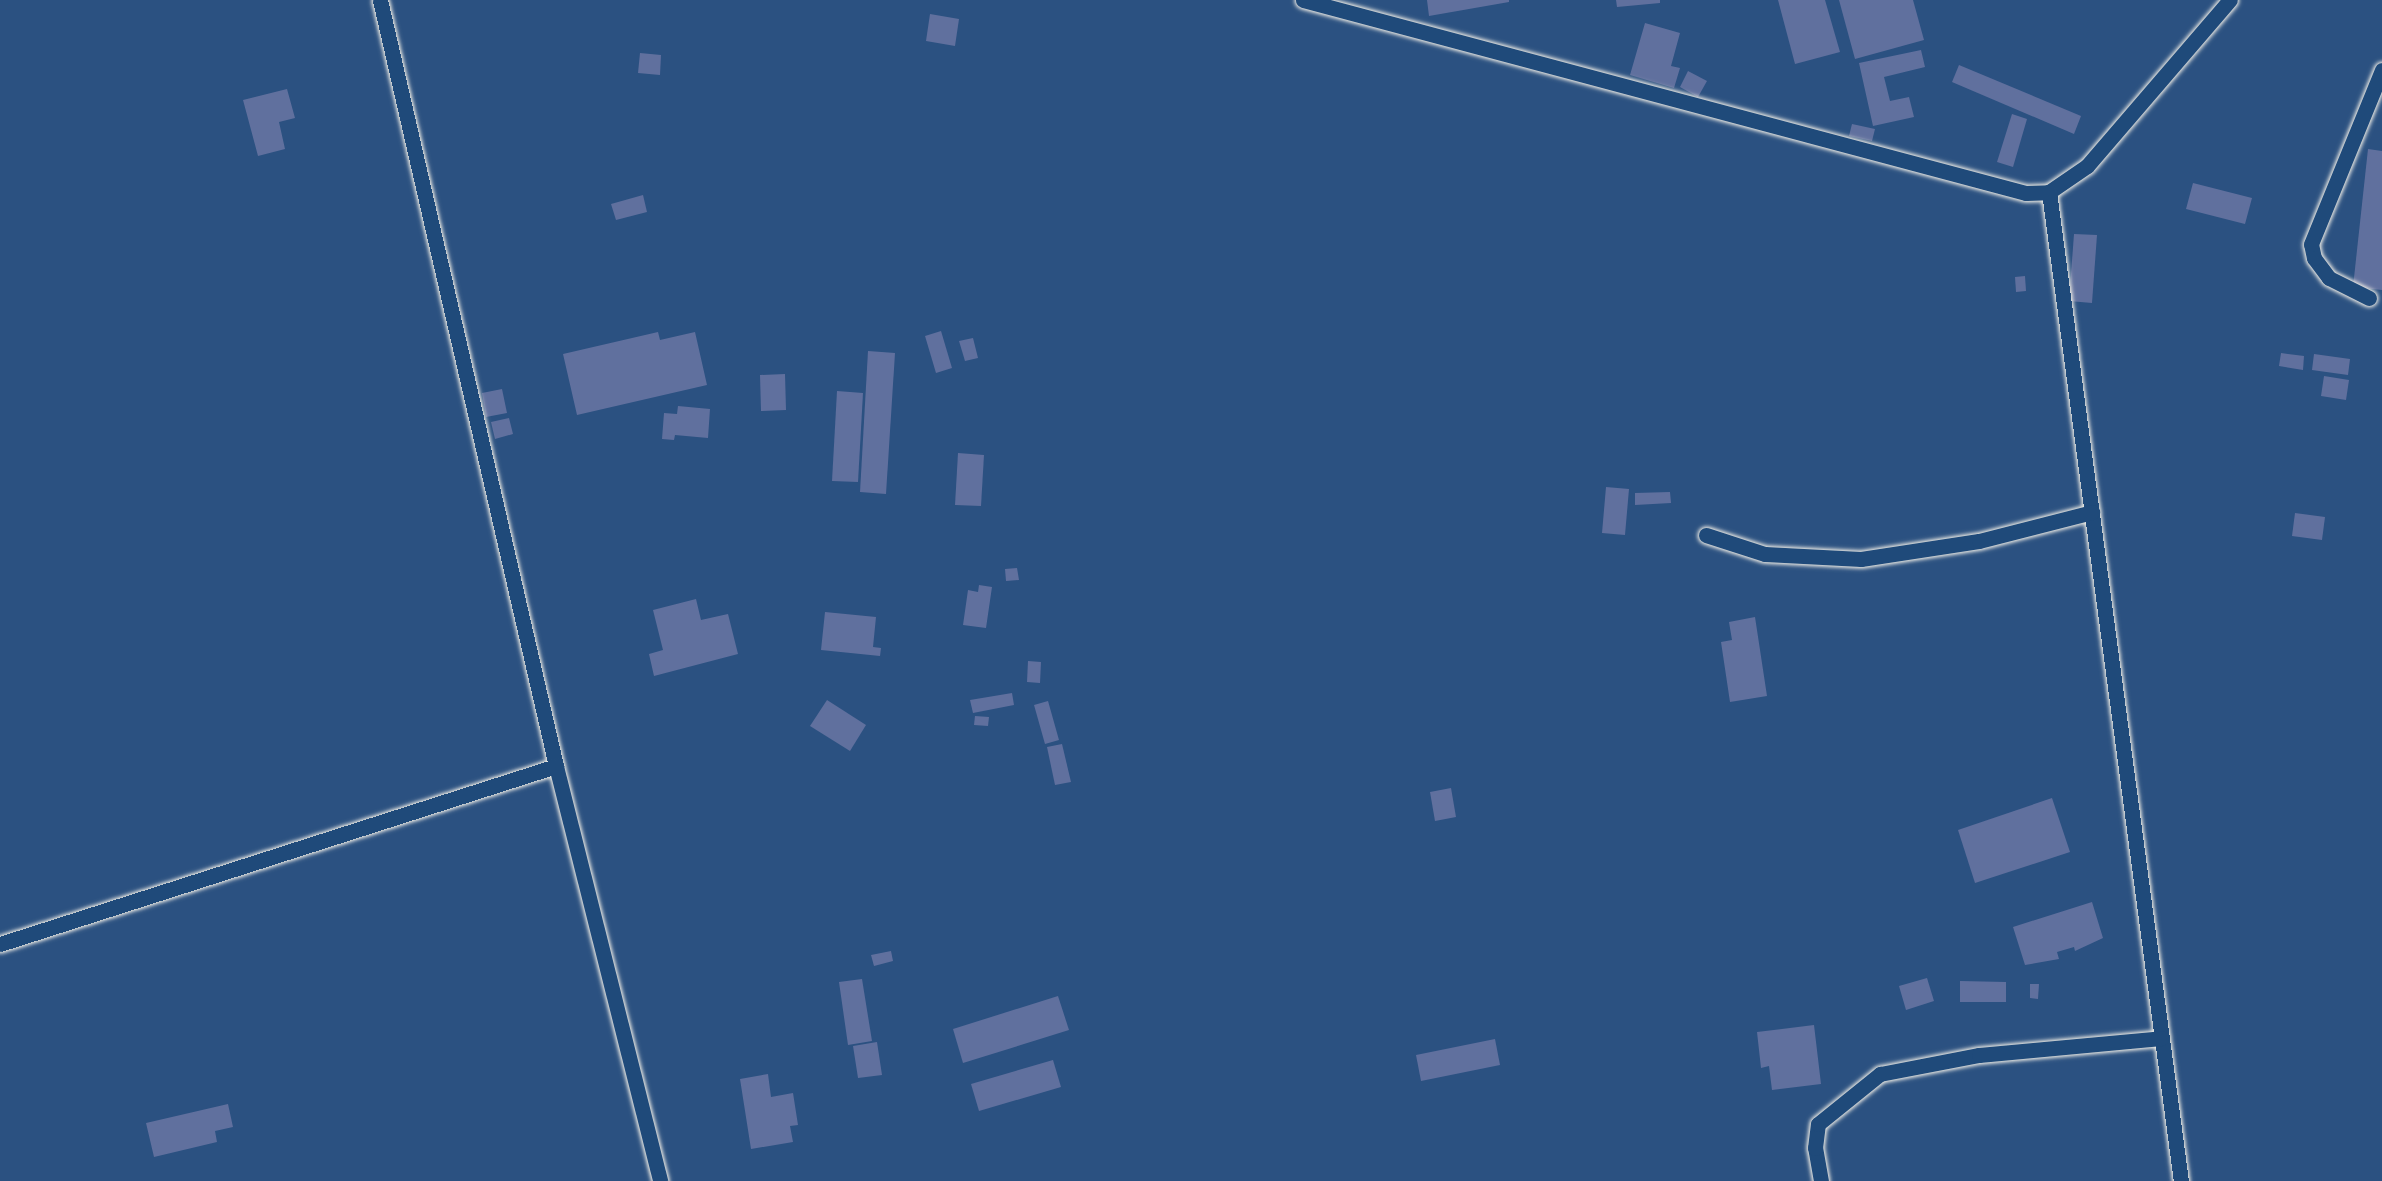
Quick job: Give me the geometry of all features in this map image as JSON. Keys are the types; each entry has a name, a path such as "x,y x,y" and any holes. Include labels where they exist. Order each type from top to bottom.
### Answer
{"street":[{"path":"380,0 556,766 660,1181"},
{"path":"1302,0 1998,189 2050,192 2088,166 2230,0"},
{"path":"2369,298 2329,278 2314,258 2311,244 2382,70"},
{"path":"2050,192 2181,1181"},
{"path":"1706,535 1765,554 1862,559 1979,541 2092,512"},
{"path":"0,944 556,766"},
{"path":"1820,1181 1815,1148 1818,1124 1880,1074 1979,1055 2161,1038"}],"building":[{"path":"1427,0 1509,0 1509,2 1429,16"},
{"path":"1616,0 1660,0 1660,3 1617,7"},
{"path":"1778,0 1825,0 1840,52 1795,64"},
{"path":"1839,0 1913,0 1924,40 1855,59"},
{"path":"930,14 959,19 955,46 926,41"},
{"path":"1645,23 1680,33 1671,66 1680,68 1674,88 1630,75"},
{"path":"1921,50 1925,67 1884,77 1890,101 1909,97 1914,117 1873,126 1859,63"},
{"path":"640,53 661,55 660,75 638,73"},
{"path":"1959,65 2081,116 2074,134 1952,82"},
{"path":"1688,71 1707,81 1698,97 1680,87"},
{"path":"287,89 295,118 279,122 285,149 258,156 243,100"},
{"path":"2012,114 2027,119 2013,167 1997,162"},
{"path":"1852,124 1875,129 1872,141 1849,136"},
{"path":"2368,149 2382,151 2382,290 2353,287"},
{"path":"2193,183 2252,198 2245,224 2186,209"},
{"path":"643,195 647,212 616,220 611,204"},
{"path":"2074,234 2097,235 2092,303 2069,301"},
{"path":"2025,276 2026,291 2016,292 2015,277"},
{"path":"941,331 952,368 936,373 925,336"},
{"path":"658,332 660,340 695,332 707,385 577,415 563,354"},
{"path":"973,338 978,358 965,361 959,341"},
{"path":"868,351 895,353 886,494 860,492"},
{"path":"2281,353 2304,356 2303,370 2279,366"},
{"path":"2314,354 2350,359 2348,375 2312,370"},
{"path":"785,374 786,410 761,411 760,375"},
{"path":"2324,376 2349,380 2346,400 2321,396"},
{"path":"502,389 507,413 486,417 482,393"},
{"path":"837,391 863,393 858,482 832,481"},
{"path":"678,406 710,409 708,438 675,435 674,440 662,439 664,413 677,414"},
{"path":"509,418 513,434 495,439 491,422"},
{"path":"958,453 984,455 981,506 955,505"},
{"path":"1606,487 1629,489 1625,535 1602,533"},
{"path":"1670,492 1671,503 1635,505 1635,493"},
{"path":"2295,513 2325,517 2322,540 2292,536"},
{"path":"1017,568 1019,580 1006,581 1005,569"},
{"path":"979,585 992,587 986,628 963,625 968,590 978,592"},
{"path":"696,599 701,620 728,614 738,654 654,676 649,654 663,650 653,610"},
{"path":"825,612 876,617 873,647 881,648 880,656 821,650"},
{"path":"1755,617 1767,696 1730,702 1721,642 1732,640 1729,622"},
{"path":"1028,661 1041,662 1040,683 1027,682"},
{"path":"1012,693 1014,705 973,713 970,700"},
{"path":"827,700 866,725 850,751 810,726"},
{"path":"1048,701 1059,740 1045,744 1034,705"},
{"path":"975,716 989,717 988,726 974,725"},
{"path":"1062,744 1071,782 1055,785 1047,747"},
{"path":"1451,788 1456,817 1435,821 1430,792"},
{"path":"2052,798 2070,852 1975,883 1958,830"},
{"path":"2092,902 2103,938 2075,951 2074,947 2057,952 2059,959 2025,965 2013,927"},
{"path":"891,951 893,961 874,966 871,955"},
{"path":"1927,978 1934,1001 1906,1010 1899,986"},
{"path":"862,979 872,1041 848,1045 839,982"},
{"path":"1960,981 2006,982 2006,1002 1960,1002"},
{"path":"2030,984 2039,984 2038,999 2030,998"},
{"path":"1058,996 1069,1030 963,1063 953,1029"},
{"path":"1814,1025 1821,1084 1772,1090 1769,1066 1761,1068 1757,1032"},
{"path":"1495,1039 1500,1065 1421,1081 1416,1055"},
{"path":"877,1042 882,1075 858,1078 853,1046"},
{"path":"1053,1060 1061,1087 979,1111 971,1084"},
{"path":"768,1074 771,1097 793,1093 798,1125 790,1126 793,1142 751,1149 740,1079"},
{"path":"228,1104 233,1127 215,1131 217,1142 154,1157 146,1123"}]}
